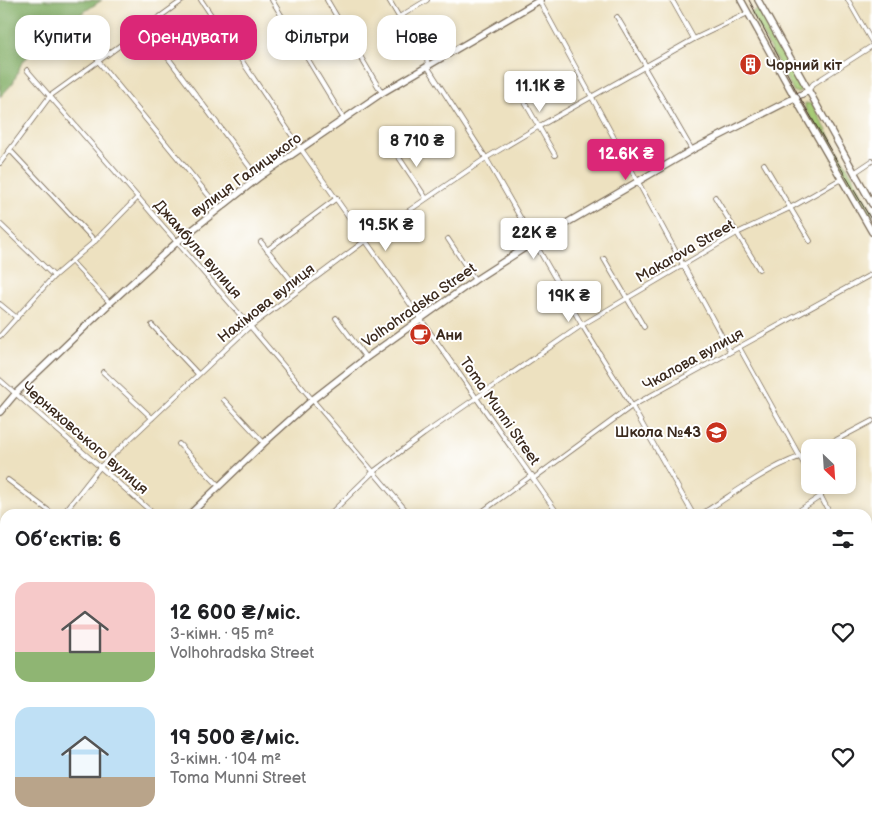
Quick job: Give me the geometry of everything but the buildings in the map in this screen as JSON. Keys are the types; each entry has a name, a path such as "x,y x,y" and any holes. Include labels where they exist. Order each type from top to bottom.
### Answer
{"street":[{"path":"162,15 183,0"},
{"name":"Toma Munni Street","path":"201,0 301,149 554,509"},
{"path":"272,0 344,120"},
{"path":"327,0 382,93"},
{"path":"389,0 398,15"},
{"path":"402,15 427,0"},
{"path":"539,0 730,351"},
{"name":"вулиця Галицького","path":"456,49 539,0"},
{"path":"672,0 694,39"},
{"path":"741,0 872,232"},
{"path":"848,0 872,42"},
{"path":"760,1 808,92 872,204"},
{"name":"Нахімова вулиця","path":"67,509 100,467 250,326 366,240 486,158 538,127 694,39 748,13"},
{"path":"617,17 692,150"},
{"path":"0,163 50,96 120,45"},
{"path":"808,92 813,84 872,46"},
{"path":"170,60 258,178"},
{"path":"428,60 428,69 486,158 582,325 632,406 690,509"},
{"name":"вулиця Галицького","path":"0,412 16,393 110,303 177,242 219,208 258,178 382,93 436,60"},
{"path":"98,61 219,208"},
{"name":"Джамбула вулиця","path":"27,70 250,326 405,509"},
{"path":"510,78 555,156"},
{"name":"Volhohradska Street","path":"195,509 312,400 366,358 475,280 534,242 692,150 808,92"},
{"path":"392,147 426,198"},
{"path":"10,150 95,241"},
{"path":"854,173 872,161"},
{"path":"764,164 810,241"},
{"name":"Makarova Street","path":"335,509 373,472 476,397 582,325 737,233 790,208 841,179"},
{"path":"0,336 54,276 95,241 138,197"},
{"path":"715,197 759,269"},
{"path":"267,250 337,198"},
{"path":"0,224 54,276"},
{"path":"448,239 475,280"},
{"path":"261,242 298,290"},
{"path":"604,260 644,327"},
{"path":"72,262 110,303"},
{"name":"Чкалова вулиця","path":"486,509 632,406 872,274"},
{"path":"0,304 17,318"},
{"path":"336,318 366,358"},
{"path":"152,325 198,374"},
{"path":"709,509 800,455 739,347"},
{"path":"103,372 152,418"},
{"name":"Черняховського вулиця","path":"0,380 148,509"},
{"path":"224,400 264,443"},
{"path":"839,439 872,421"},
{"path":"179,444 219,486"},
{"path":"8,480 46,509"},
{"path":"802,509 821,496 828,509"}],"green space":[{"path":"0,0 102,0 79,15 15,15 15,60 24,60 13,83 0,97"},
{"path":"759,8 802,86 802,90 797,93 793,91 751,13"},
{"path":"805,103 812,104 872,211 872,225 805,108"}],"tram line":[{"path":"749,0 799,96 872,221"}],"place":[{"name":"Чорний кіт","path":"750,65"},
{"name":"Ани","path":"420,335"},
{"name":"Школа №43","path":"717,432"}]}
